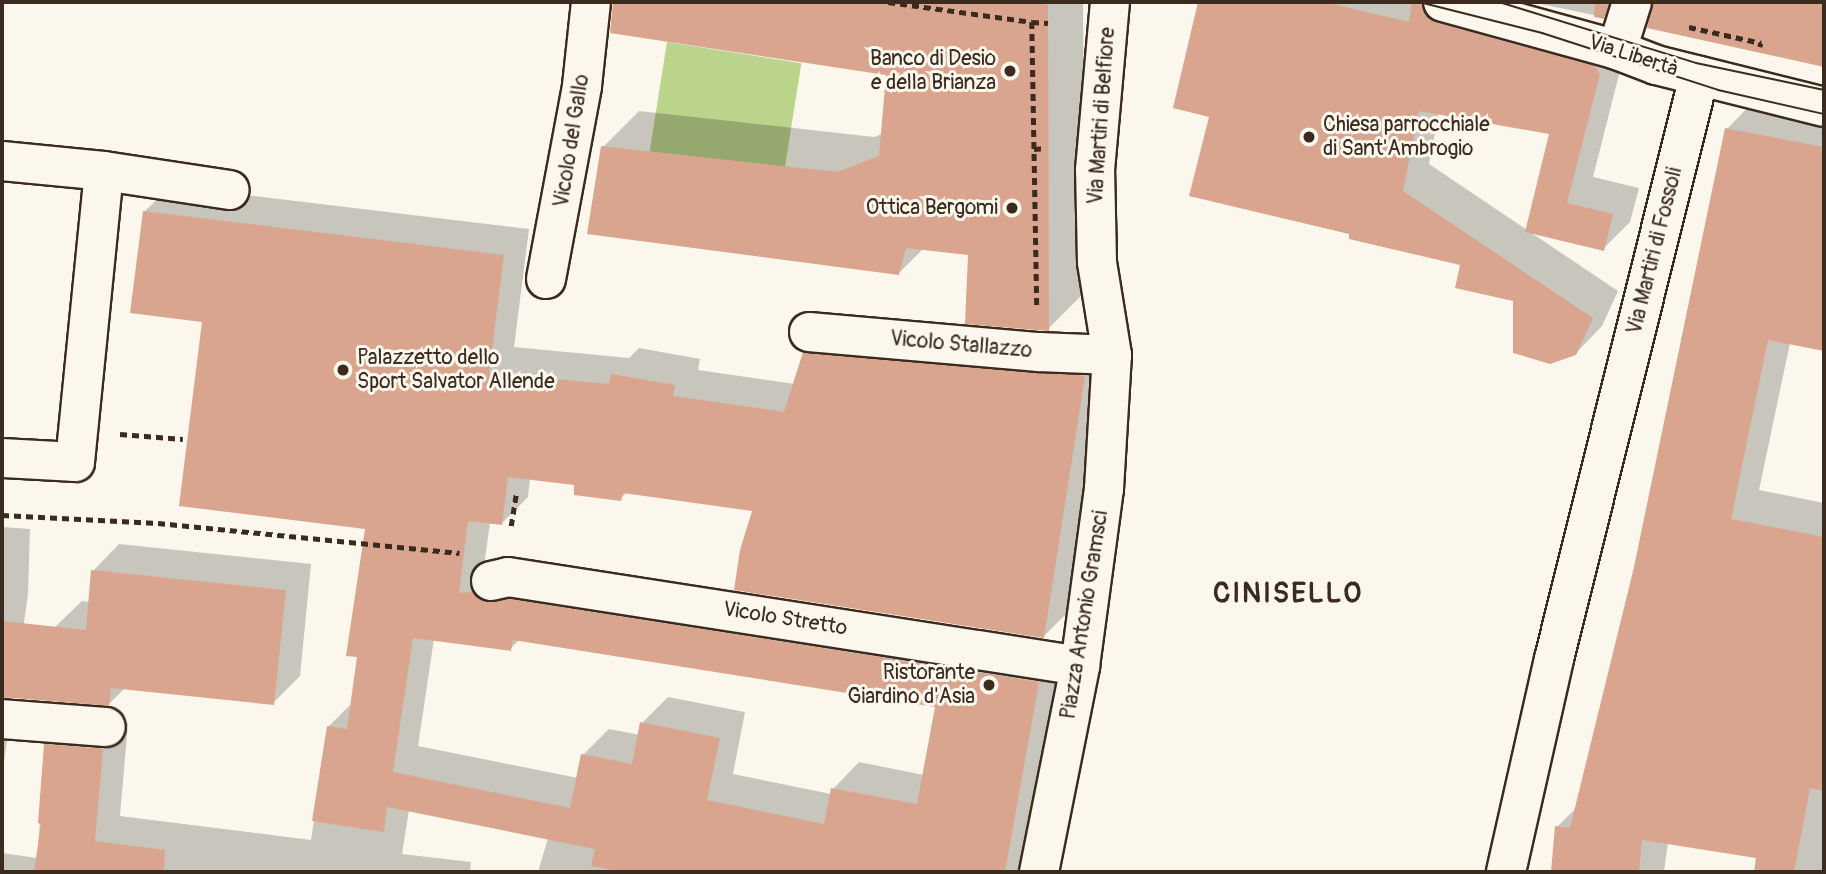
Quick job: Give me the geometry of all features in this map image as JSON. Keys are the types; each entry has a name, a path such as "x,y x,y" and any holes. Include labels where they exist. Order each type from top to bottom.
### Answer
{"street":[{"name":"Vicolo del Gallo","path":"547,279 582,86 591,2"},
{"name":"Via Martiri di Belfiore","path":"1110,2 1095,170 1097,262 1112,355"},
{"name":"Via Libertà","path":"1443,2 1617,50 1656,65 1824,107"},
{"path":"1617,50 1632,2"},
{"name":"Via Martiri di Fossoli","path":"1506,872 1612,425 1699,76"},
{"path":"2,161 230,190"},
{"path":"2,458 75,462 104,172"},
{"name":"Vicolo Stallazzo","path":"809,332 1040,352 1112,355"},
{"name":"Piazza Antonio Gramsci","path":"1039,872 1080,666 1104,489 1112,355"},
{"name":"Vicolo Stretto","path":"491,581 508,577 520,578 1080,666"},
{"path":"2,719 106,727"}],"path":[{"path":"888,2 1048,23"},
{"path":"1032,22 1037,316"},
{"path":"1034,149 1046,148"},
{"path":"78,432 183,439"},
{"path":"511,526 516,494"},
{"path":"2,515 158,523 461,553"}],"green space":[{"path":"667,42 801,63 784,173 650,152"}],"building":[{"path":"613,2 1025,2 1048,5 1049,331 965,324 968,255 906,248 899,275 587,234 601,146 837,172 879,156 886,75 610,33"},
{"path":"1198,2 1324,2 1409,22 1412,2 1422,2 1427,17 1437,23 1594,66 1600,74 1567,203 1613,214 1604,251 1525,232 1549,134 1419,111 1403,191 1593,318 1576,355 1550,364 1513,353 1513,301 1455,288 1460,265 1349,239 1349,234 1189,196 1209,117 1173,108"},
{"path":"1595,2 1609,2 1604,19 1594,17"},
{"path":"1653,2 1824,2 1824,67 1647,28"},
{"path":"1725,128 1824,147 1824,351 1768,340 1731,519 1824,537 1824,791 1810,788 1794,872 1754,872 1756,858 1642,840 1639,872 1551,872 1555,826 1570,828 1634,567"},
{"path":"143,211 504,255 489,373 609,384 611,374 675,385 673,396 784,412 803,352 1085,376 1044,638 734,590 740,550 752,511 623,493 621,501 574,495 574,485 508,477 502,525 468,521 459,593 473,592 485,602 509,599 1039,682 1005,872 624,872 591,866 595,849 387,807 384,832 312,821 327,726 347,729 357,657 346,656 365,529 179,506 202,322 130,313","holes":["413,638 511,651 513,640 935,707 917,804 831,788 824,824 707,800 720,738 640,722 632,764 581,754 570,808 393,772"]},
{"path":"91,570 286,590 274,705 111,688 109,706 2,697 2,621 86,630"},
{"path":"44,744 103,749 95,841 165,850 164,872 34,872 41,824 38,823"}],"tram line":[{"path":"1419,2 1542,33 1718,90 1824,114"},
{"path":"1499,2 1696,63 1824,90"}],"place":[{"name":"Banco di Desio e della Brianza","path":"1010,71"},
{"name":"Chiesa parrocchiale di Sant'Ambrogio","path":"1309,137"},
{"name":"Ottica Bergomi","path":"1012,208"},
{"name":"Palazzetto dello Sport Salvator Allende","path":"343,370"},
{"name":"Ristorante Giardino d'Asia","path":"989,685"}],"district":[{"name":"CINISELLO","path":"1288,594"}]}
